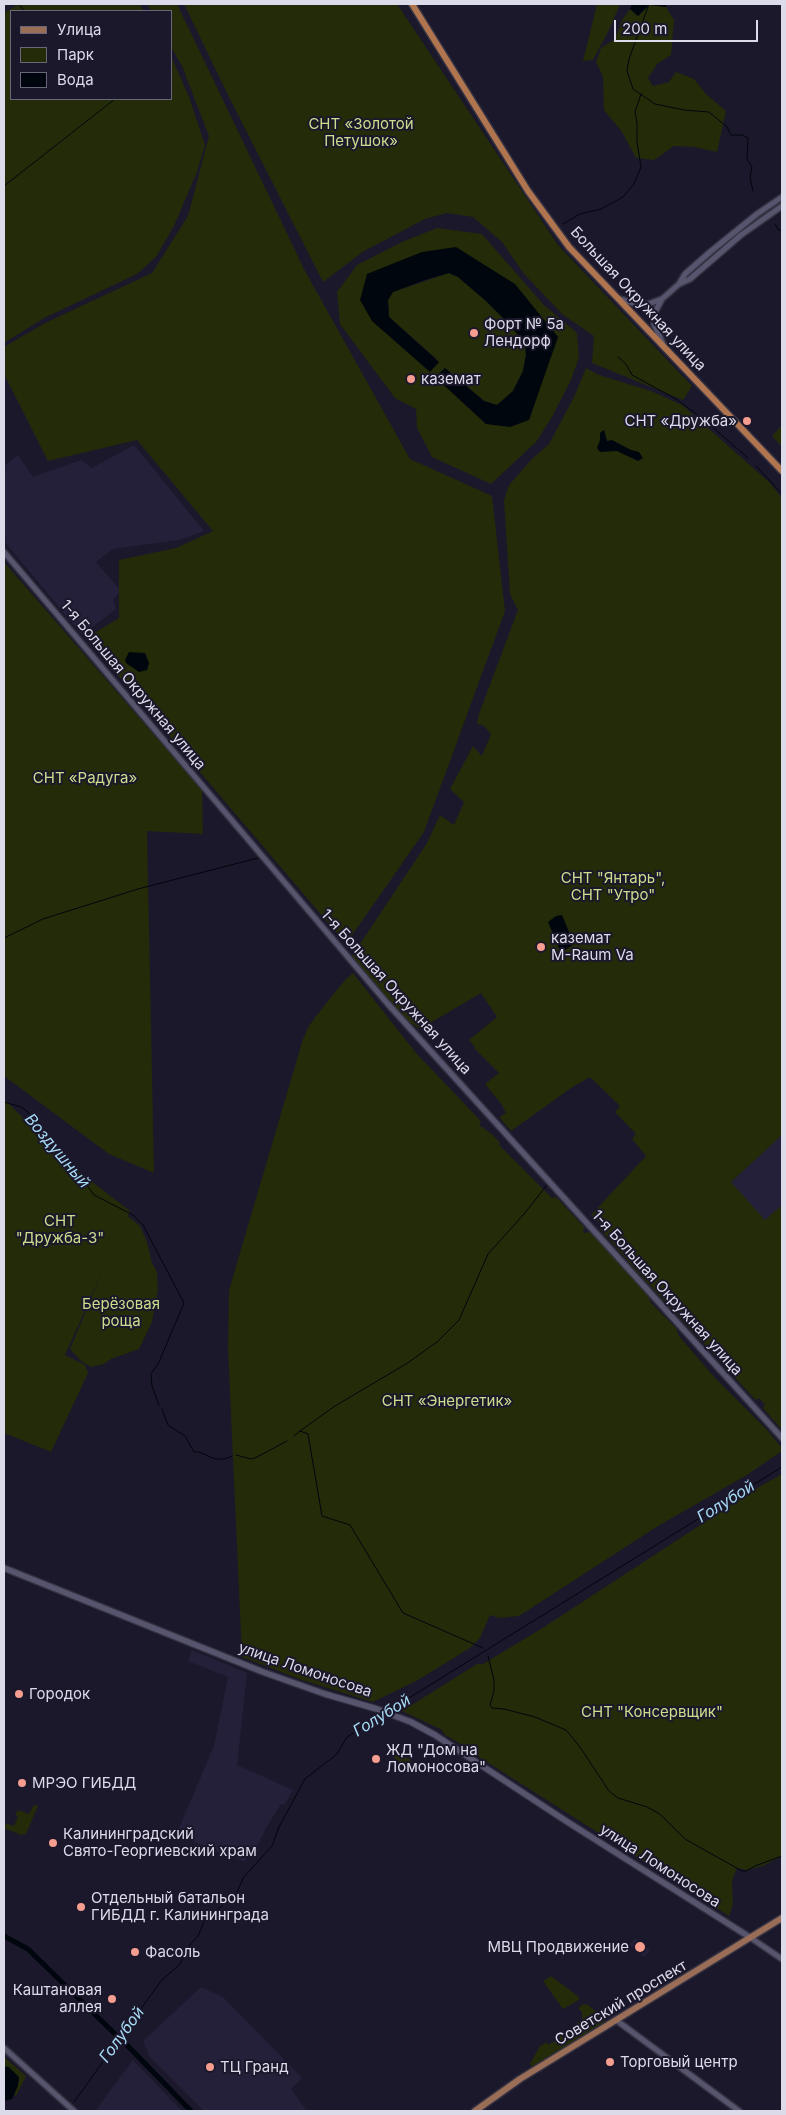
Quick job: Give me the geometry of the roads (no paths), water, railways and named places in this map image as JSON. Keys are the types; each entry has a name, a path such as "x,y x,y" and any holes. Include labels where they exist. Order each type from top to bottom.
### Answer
{"highway":[{"name":"Большая Окружная улица","path":"412,4 528,191 570,247 782,471"}],"main road":[{"name":"улица Ломоносова","path":"4,1568 288,1682 377,1709 435,1735 566,1821 751,1938"},
{"name":"Советский проспект","path":"475,2111 507,2087 782,1918"}],"street":[{"path":"679,284 685,274 750,219 782,197"},
{"path":"663,344 655,328 654,320 655,312 662,299 679,284 690,279 741,235 782,206"},
{"path":"620,299 643,306 662,299"},
{"name":"1-я Большая Окружная улица","path":"4,552 387,1003 782,1438"},
{"name":"улица Ломоносова","path":"751,1938 782,1959"},
{"path":"616,2020 739,2111"},
{"path":"4,2048 74,2111"}],"water":[{"path":"632,4 666,4 666,7 649,5 638,16 630,9"},
{"path":"456,247 515,284 558,337 529,420 510,427 486,424 435,377 445,368 484,401 497,405 513,391 523,371 526,355 525,344 510,325 486,301 458,277 449,273 425,280 393,292 388,300 389,317 439,362 430,372 372,321 360,300 367,274 422,252"},
{"path":"604,430 607,441 612,440 639,452 643,458 638,461 617,451 600,452 597,448 600,433"},
{"path":"129,652 145,653 149,663 147,670 139,672 126,663 125,660"},
{"path":"562,915 574,944 561,953 548,922 556,916"},
{"path":"4,2066 9,2067 19,2077 18,2086 12,2099 4,2101"}],"waterway":[{"path":"19,4 23,10"},
{"path":"649,4 629,59 627,71 633,89 655,104 684,110 709,112 727,127 731,135 742,135 748,138 747,159 752,167 750,177 753,191"},
{"path":"563,224 580,214 601,209 623,197 634,184 641,167 635,112 641,94"},
{"path":"4,186 114,100"},
{"path":"775,224 782,231"},
{"path":"618,357 626,364 632,375 676,399 703,419 748,458"},
{"path":"756,466 782,494"},
{"path":"4,938 43,919 138,889 258,858"},
{"name":"Воздушный","path":"4,1102 21,1107 28,1112 42,1134 69,1161 94,1195 133,1215 143,1225 184,1303 159,1362 151,1374 152,1386 159,1405"},
{"path":"300,1431 335,1406 406,1364 437,1342 459,1320 488,1254 547,1185"},
{"name":"Воздушный","path":"162,1409 168,1425 185,1436 194,1452 199,1452 215,1459 225,1459 232,1456"},
{"name":"Воздушный","path":"294,1436 300,1431 308,1434 322,1516 350,1525 403,1613 483,1648"},
{"name":"Воздушный","path":"236,1455 251,1459 255,1458 287,1441"},
{"name":"Голубой","path":"388,1711 782,1467"},
{"name":"Воздушный","path":"488,1656 494,1680 494,1691 490,1705 492,1708 535,1717 566,1730 580,1747 609,1791 618,1798 647,1807 660,1814 685,1839 742,1871 782,1856"},
{"name":"Голубой","path":"74,2102 161,1981 180,1964 189,1946 198,1936 205,1919 236,1895 243,1878 272,1846 279,1827 305,1779 337,1754 347,1737 384,1714"},
{"path":"4,1936 28,1949 118,2037"},
{"path":"123,2041 191,2111"}],"place":[{"name":"Форт № 5а Лендорф","path":"474,333"},
{"name":"каземат","path":"411,379"},
{"name":"СНТ «Дружба»","path":"747,421"},
{"name":"каземат M-Raum Va","path":"541,947"},
{"name":"Городок","path":"19,1694"},
{"name":"ЖД \"Дом на Ломоносова\"","path":"376,1759"},
{"name":"МРЭО ГИБДД","path":"22,1783"},
{"name":"Калининградский Свято-Георгиевский храм","path":"53,1843"},
{"name":"Отдельный батальон ГИБДД г. Калининграда","path":"81,1907"},
{"name":"МВЦ Продвижение","path":"640,1947"},
{"name":"Фасоль","path":"135,1952"},
{"name":"Каштановая аллея","path":"112,1999"},
{"name":"Торговый центр","path":"610,2062"},
{"name":"ТЦ Гранд","path":"210,2067"}],"park label":[{"name":"СНТ «Золотой Петушок»","path":"361,132"},
{"name":"СНТ «Радуга»","path":"85,778"},
{"name":"СНТ \"Янтарь\", СНТ \"Утро\"","path":"613,886"},
{"name":"СНТ \"Дружба-3\"","path":"60,1230"},
{"name":"Берёзовая роща","path":"121,1312"},
{"name":"СНТ «Энергетик»","path":"447,1401"},
{"name":"СНТ \"Консервщик\"","path":"652,1712"}]}
